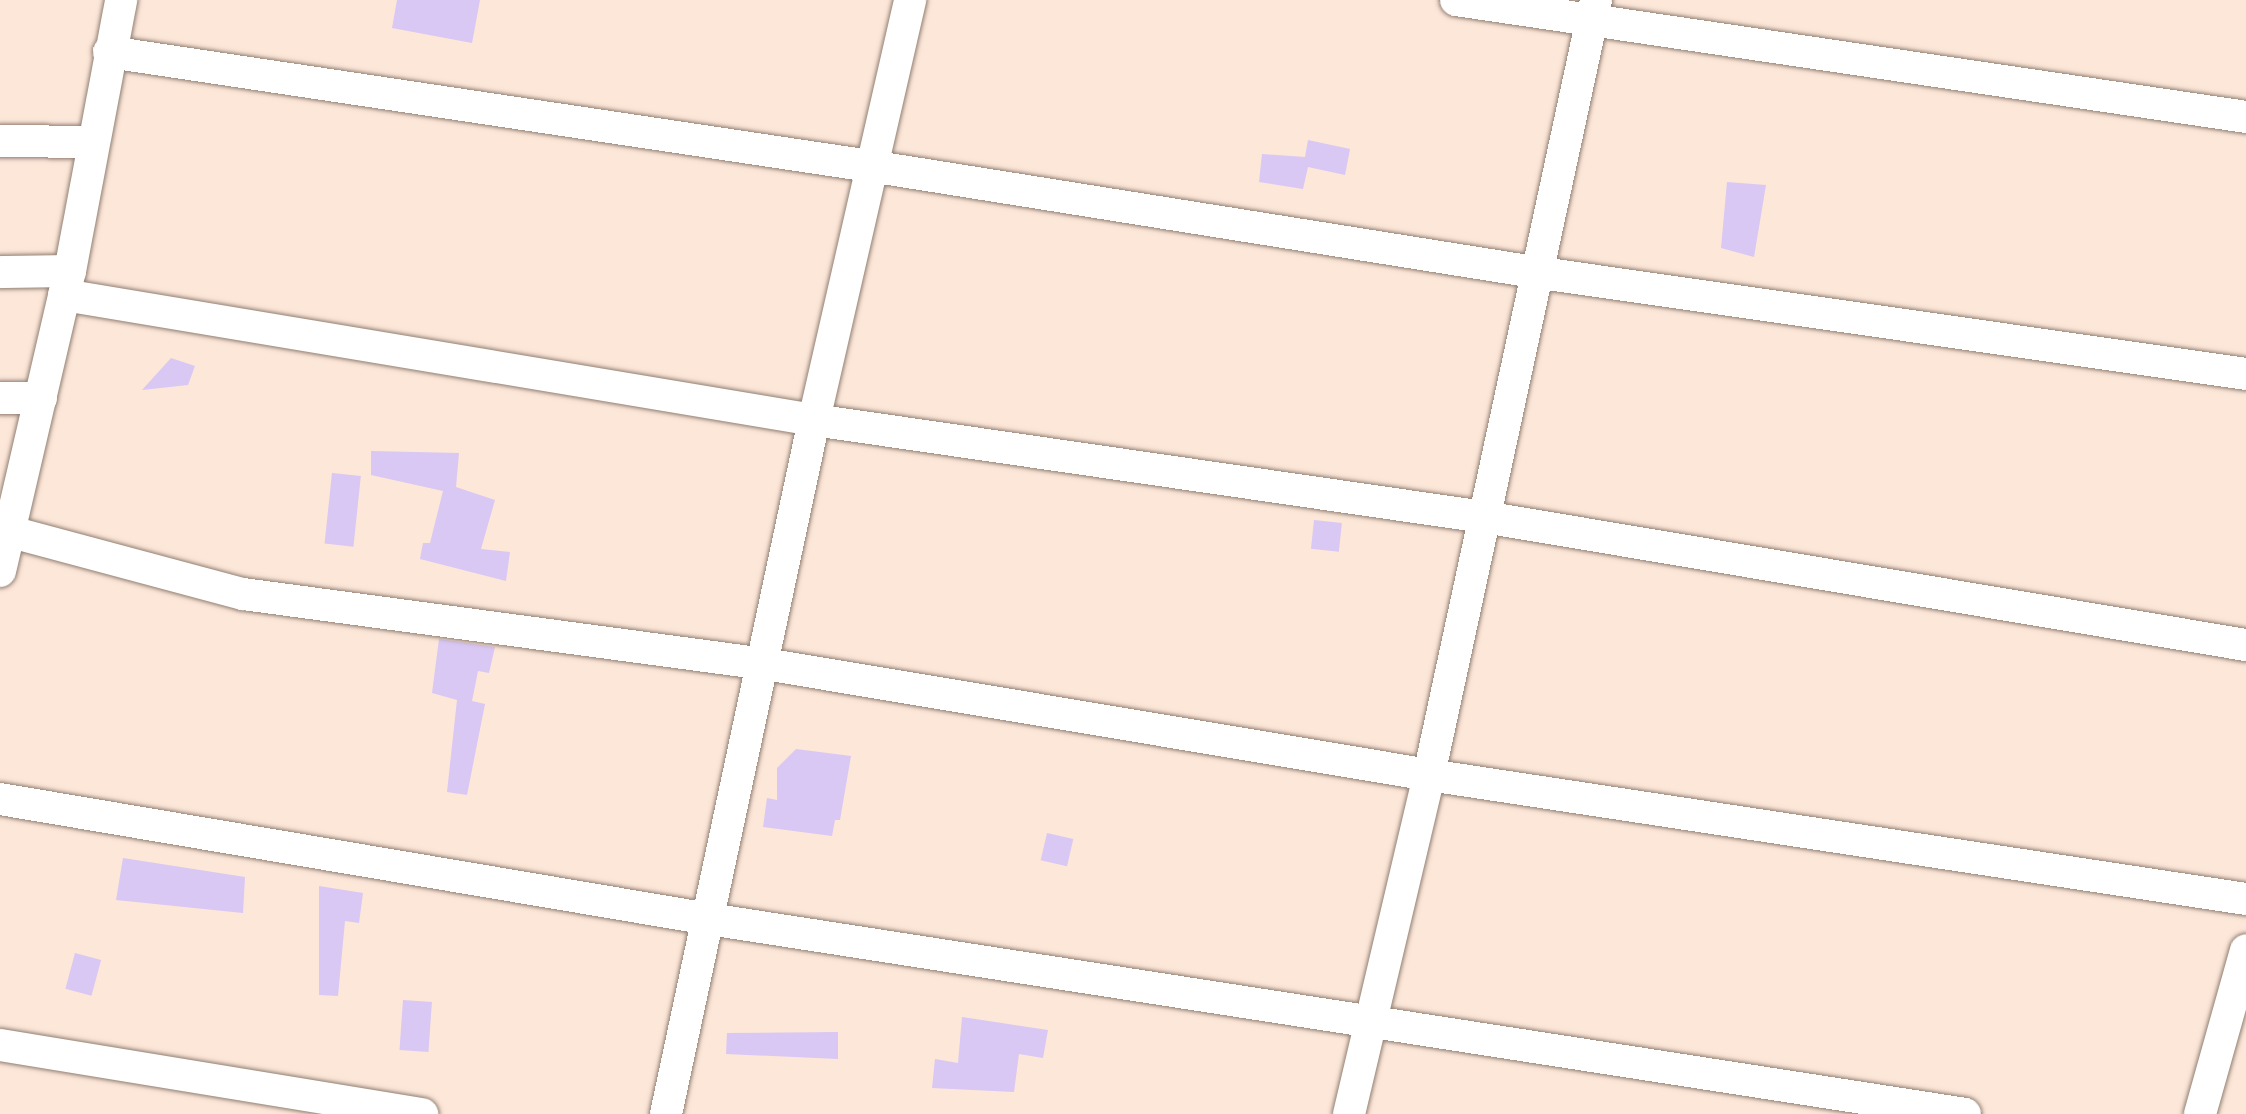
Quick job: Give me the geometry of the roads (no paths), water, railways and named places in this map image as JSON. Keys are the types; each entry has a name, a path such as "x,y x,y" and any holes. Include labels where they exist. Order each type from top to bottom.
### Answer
{"street":[{"path":"0,570 5,529 41,398 67,283 121,0"},
{"path":"667,1114 765,664 814,420 910,0"},
{"path":"1456,0 1594,11 2246,117"},
{"path":"1349,1114 1429,775 1534,272 1594,11"},
{"path":"109,52 870,166 1534,272 2246,374"},
{"path":"0,141 93,142"},
{"path":"0,272 814,420 1484,517 2246,645"},
{"path":"0,398 41,398"},
{"path":"5,529 243,594 765,664 1429,775 2246,899"},
{"path":"0,799 709,919 1965,1114"},
{"path":"2200,1114 2246,950"},
{"path":"0,1045 422,1114"}]}
